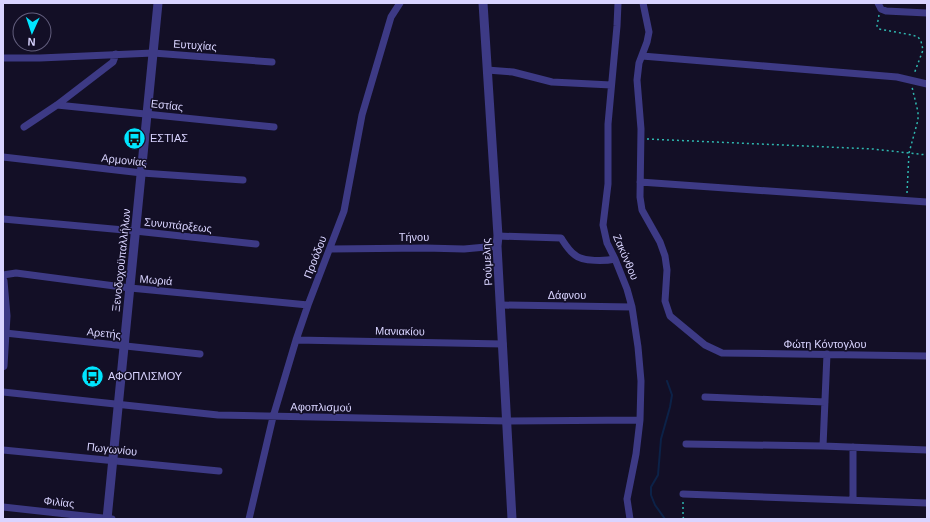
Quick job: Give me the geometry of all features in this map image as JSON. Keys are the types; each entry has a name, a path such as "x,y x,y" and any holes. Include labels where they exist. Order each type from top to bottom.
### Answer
{"street":[{"name":"Ξενοδοχοϋπαλλήλων","path":"108,519 118,403 158,3"},
{"name":"Προόδου","path":"249,519 273,417 296,340 344,211 362,115 390,17 400,3"},
{"name":"Ρούμελης","path":"483,3 498,236 497,246 512,519"},
{"name":"Ζακύνθου","path":"618,3 607,137 608,184 603,225 606,243 615,258 632,306 638,347 641,381 640,420 636,454 627,499 630,519"},
{"path":"644,3 649,32 638,67 637,80 641,139 640,182 927,202"},
{"path":"882,8 927,13"},
{"name":"Ευτυχίας","path":"3,58 40,58 153,53 272,62"},
{"path":"24,127 57,105 113,62 116,54"},
{"path":"642,56 897,77 927,84"},
{"path":"487,70 513,72 552,82 611,85"},
{"name":"Εστίας","path":"57,105 274,127"},
{"name":"Αρμονίας","path":"3,157 142,173 242,180"},
{"name":"Φώτη Κόντογλου","path":"640,182 642,210 660,242 665,256 665,301 669,313 673,319 698,340 712,349 722,353 747,354 927,356"},
{"name":"Συνυπάρξεως","path":"3,219 256,244"},
{"path":"498,236 561,238 576,257 594,260 607,260 615,258"},
{"name":"Τήνου","path":"331,249 464,249 497,246"},
{"name":"Μωριά","path":"3,275 16,273 130,288 308,305"},
{"path":"3,281 5,296 3,366"},
{"name":"Δάφνου","path":"501,305 632,306"},
{"name":"Αρετής","path":"5,333 200,354"},
{"name":"Μανιακίου","path":"296,340 502,344"},
{"path":"823,446 827,354"},
{"name":"Αφοπλισμού","path":"3,392 118,403 218,415 507,421 640,420"},
{"path":"705,398 825,402"},
{"path":"686,444 823,446 927,450"},
{"path":"853,447 853,500"},
{"name":"Πωγωνίου","path":"3,450 219,471"},
{"path":"683,494 927,503"},
{"name":"Φιλίας","path":"3,507 108,519"}],"path":[{"path":"882,8 877,23 879,29 918,37 921,41 923,50 912,81 913,93 918,112 918,120 909,153 906,200"},
{"path":"641,139 873,149 927,155"},
{"path":"683,494 684,519"}],"waterway":[{"path":"665,519 655,505 651,495 651,487 658,475 661,439 672,395 667,381"}],"place":[{"name":"ΕΣΤΙΑΣ","path":"135,138"},
{"name":"ΑΦΟΠΛΙΣΜΟΥ","path":"92,376"}]}
